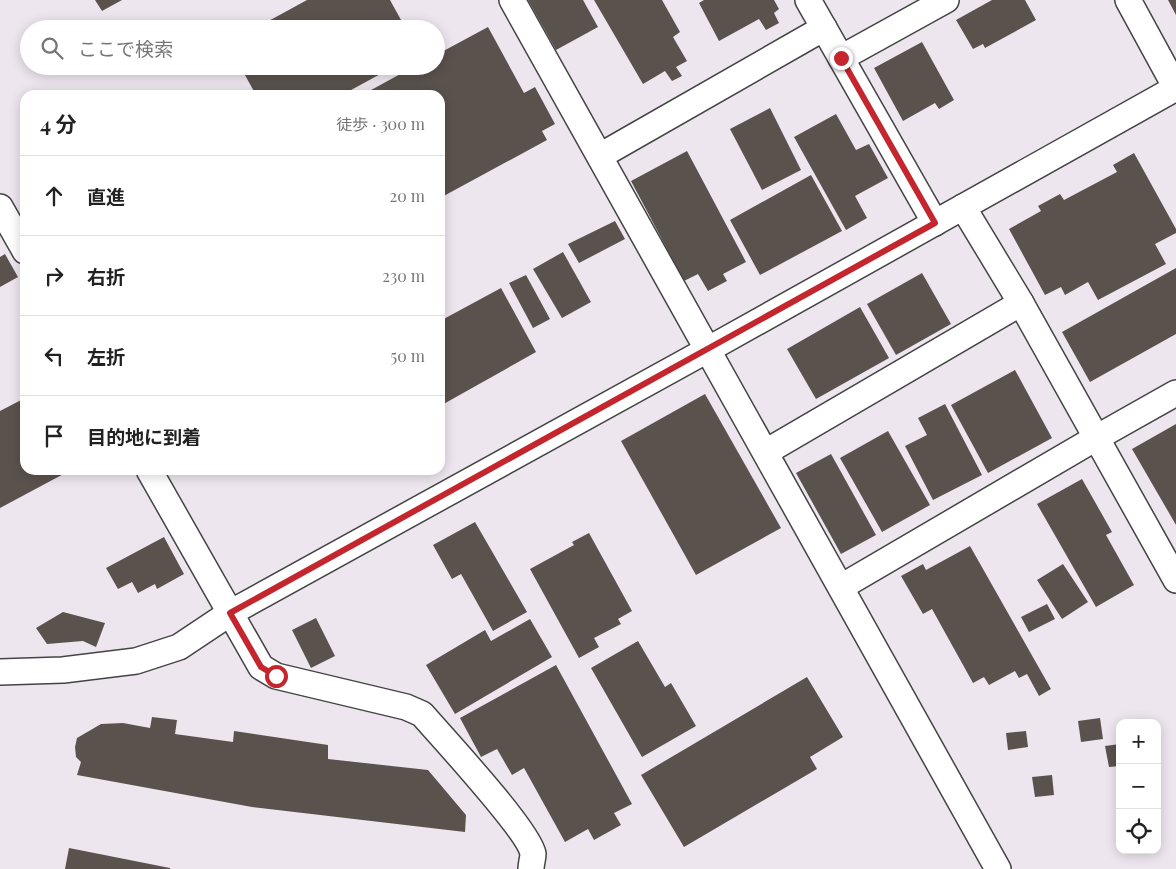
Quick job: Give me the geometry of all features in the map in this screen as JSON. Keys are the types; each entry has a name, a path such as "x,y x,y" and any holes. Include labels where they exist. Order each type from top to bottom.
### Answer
{"street":[{"path":"512,0 998,869"},
{"path":"808,0 935,223"},
{"path":"841,58 946,0"},
{"path":"0,672 63,670 136,661 179,647 230,613 1176,88 1128,0"},
{"path":"600,156 824,28"},
{"path":"0,207 20,242"},
{"path":"963,207 1021,303 1176,580"},
{"path":"766,452 1021,303"},
{"path":"841,587 1176,393"},
{"path":"152,475 261,667 276,676 406,707 422,714 504,809 527,839 533,854 531,869"}],"shaded area":[{"path":"0,0 1176,0 1176,869 0,869"}],"building":[{"path":"95,0 122,0 102,11"},
{"path":"307,0 390,0 401,20 270,20"},
{"path":"528,0 583,0 598,27 556,50"},
{"path":"594,0 662,0 680,32 673,37 687,61 676,67 682,76 672,81 665,71 643,84"},
{"path":"704,0 774,0 779,9 774,13 779,23 766,30 759,19 719,41 699,3"},
{"path":"992,0 1025,0 1036,20 985,48 983,44 973,49 956,20"},
{"path":"1168,0 1176,0 1176,15"},
{"path":"488,27 524,93 535,87 555,124 542,131 547,140 445,195 445,90 371,90 399,75 445,75 445,50"},
{"path":"922,42 954,100 939,109 935,103 903,121 874,68"},
{"path":"245,75 379,75 351,90 253,90"},
{"path":"770,108 801,170 762,190 730,129"},
{"path":"836,114 856,150 869,144 888,178 855,196 867,218 846,230 794,137"},
{"path":"687,151 746,262 723,274 727,281 708,291 698,274 684,281 631,181"},
{"path":"1134,153 1176,229 1176,233 1155,244 1166,264 1098,300 1088,282 1065,295 1061,287 1045,295 1009,229 1041,211 1038,206 1060,194 1064,200 1117,172 1113,165"},
{"path":"811,175 842,231 760,275 730,220"},
{"path":"615,221 625,239 579,263 568,244"},
{"path":"563,252 591,302 562,318 533,269"},
{"path":"5,254 18,277 0,287 0,257"},
{"path":"1176,268 1176,334 1090,382 1062,332"},
{"path":"922,273 951,324 896,355 867,304"},
{"path":"526,275 550,319 533,328 509,283"},
{"path":"501,288 536,352 445,403 445,318"},
{"path":"860,307 889,358 816,399 787,349"},
{"path":"1015,370 1052,438 988,473 951,405"},
{"path":"705,394 781,528 696,575 621,441"},
{"path":"20,401 20,475 62,475 0,508 0,411"},
{"path":"945,404 982,475 933,500 905,446 927,435 918,418"},
{"path":"1176,424 1176,525 1132,449"},
{"path":"888,431 930,505 882,532 840,458"},
{"path":"831,454 876,535 841,554 796,473"},
{"path":"1082,479 1112,532 1106,535 1134,585 1096,607 1037,504"},
{"path":"475,522 527,612 493,631 461,574 452,579 433,545"},
{"path":"589,533 632,611 618,619 621,624 594,638 599,647 579,658 530,569 574,545 572,542"},
{"path":"164,537 184,574 157,589 155,584 138,593 132,582 118,589 106,568"},
{"path":"970,546 1051,689 1039,696 1027,674 1019,678 1015,671 989,685 984,677 973,683 932,609 923,614 901,576 923,564 926,570"},
{"path":"1063,564 1088,602 1062,619 1037,580"},
{"path":"1047,604 1055,619 1029,632 1021,617"},
{"path":"63,612 105,623 96,647 83,641 47,644 36,628"},
{"path":"316,618 335,656 311,668 292,630"},
{"path":"530,619 552,657 455,714 426,665 485,630 491,641"},
{"path":"638,641 665,687 671,683 696,726 642,757 591,668"},
{"path":"556,665 632,804 614,813 621,825 594,840 588,829 565,842 524,768 512,775 497,749 481,757 460,718"},
{"path":"807,677 843,737 810,757 817,769 684,847 641,775"},
{"path":"152,717 177,720 175,734 233,742 234,731 328,745 328,759 428,770 466,815 465,832 252,807 77,775 81,762 76,757 75,747 77,738 101,724 123,723 150,728"},
{"path":"1100,718 1103,739 1081,742 1078,721"},
{"path":"1026,731 1028,747 1008,750 1006,733"},
{"path":"1116,745 1116,766 1109,767 1105,746"},
{"path":"1052,775 1054,795 1035,797 1032,777"},
{"path":"69,848 170,868 170,869 65,869"}],"route":[{"path":"276,676 261,667 230,613 935,223 841,58"}]}
